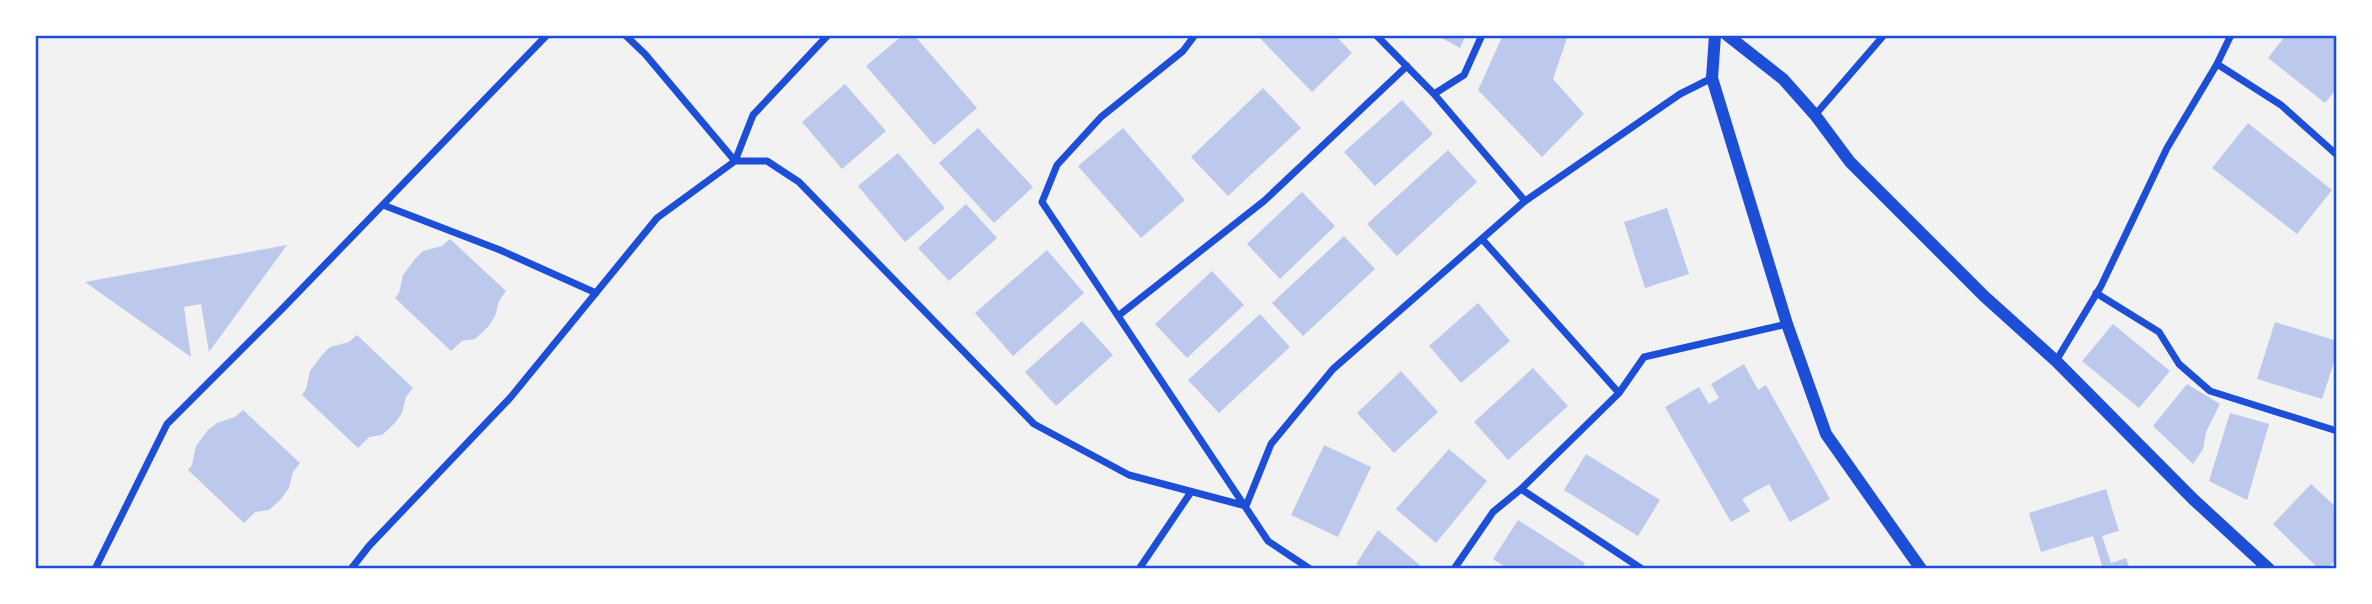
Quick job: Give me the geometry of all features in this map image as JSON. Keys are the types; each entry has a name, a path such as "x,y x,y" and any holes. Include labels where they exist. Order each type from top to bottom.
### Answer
{"street":[{"path":"95,569 167,424 547,35"},
{"path":"625,35 645,54 735,161 767,161 799,182 1034,424 1129,475 1246,506"},
{"path":"351,569 369,546 510,397 657,218 735,161 753,115 828,35"},
{"path":"1195,35 1183,51 1101,117 1083,136 1057,165 1042,202 1268,541 1310,569"},
{"path":"1376,35 1434,93 1525,201"},
{"path":"1434,93 1464,75 1482,35"},
{"path":"1714,35 1712,78 1787,324 1826,434 1921,569"},
{"path":"1727,35 1783,79 1850,162 1983,296 2056,361 2193,499 2269,569"},
{"path":"1815,116 1884,35"},
{"path":"2056,361 2096,293 2167,148 2217,64 2231,35"},
{"path":"2217,64 2281,105 2337,155"},
{"path":"1118,316 1264,201 1407,66"},
{"path":"1246,506 1270,444 1333,369 1525,201 1680,94 1712,78"},
{"path":"383,205 500,250 596,293"},
{"path":"1482,239 1619,393"},
{"path":"2096,293 2158,332 2179,364 2210,391 2337,431"},
{"path":"1454,569 1493,512 1521,489 1619,393 1644,357 1787,324"},
{"path":"1521,489 1643,569"},
{"path":"1139,569 1191,492"}],"building":[{"path":"903,35 914,35 977,108 934,145 866,66"},
{"path":"1257,35 1335,35 1352,53 1312,92"},
{"path":"1436,35 1466,35 1460,48"},
{"path":"1503,35 1568,35 1553,79 1584,114 1542,157 1478,90"},
{"path":"2286,35 2337,35 2337,88 2325,103 2268,58"},
{"path":"845,84 886,131 842,169 802,122"},
{"path":"1263,88 1301,128 1228,196 1191,157"},
{"path":"1402,100 1433,134 1375,186 1344,152"},
{"path":"2248,123 2332,190 2297,234 2212,168"},
{"path":"978,128 1033,187 994,223 939,163"},
{"path":"1123,128 1185,200 1141,238 1078,166"},
{"path":"1448,150 1477,182 1397,256 1367,224"},
{"path":"898,153 945,208 905,242 858,186"},
{"path":"1302,192 1335,226 1280,279 1247,244"},
{"path":"966,204 997,238 949,281 918,248"},
{"path":"1667,208 1689,274 1645,288 1624,222"},
{"path":"1344,236 1375,269 1303,336 1272,303"},
{"path":"450,239 506,291 488,327 475,339 462,341 451,351 395,298 399,293 403,275 415,259 423,251 442,246"},
{"path":"287,245 209,352 201,304 184,307 191,357 85,282"},
{"path":"1047,250 1084,293 1013,356 975,313"},
{"path":"1212,271 1244,305 1187,358 1155,324"},
{"path":"1478,303 1510,341 1461,383 1429,346"},
{"path":"1260,314 1290,347 1219,413 1188,380"},
{"path":"1082,321 1113,355 1056,406 1025,372"},
{"path":"2275,322 2337,341 2337,353 2322,399 2257,379"},
{"path":"2113,324 2170,371 2139,408 2082,361"},
{"path":"357,335 413,388 406,397 402,413 395,423 382,435 369,437 358,448 302,395 310,371 322,355 330,347 349,342"},
{"path":"1744,364 1758,390 1766,385 1830,499 1790,522 1769,484 1742,499 1750,511 1731,522 1665,407 1699,387 1709,404 1719,398 1711,384"},
{"path":"1533,368 1568,406 1508,460 1474,422"},
{"path":"1401,371 1438,412 1394,453 1357,413"},
{"path":"2187,384 2220,404 2206,432 2203,449 2193,464 2153,426"},
{"path":"243,410 300,463 281,499 269,510 255,512 244,523 188,470 192,465 196,446 208,430 217,423 235,417"},
{"path":"2230,413 2269,424 2247,500 2209,481"},
{"path":"1324,445 1371,467 1338,537 1291,515"},
{"path":"1449,449 1487,481 1436,543 1396,509"},
{"path":"1586,454 1660,500 1638,536 1564,490"},
{"path":"2311,484 2337,508 2337,559 2327,569 2319,569 2273,524"},
{"path":"2106,489 2119,531 2102,536 2111,563 2126,558 2130,569 2103,569 2093,536 2041,552 2029,513"},
{"path":"1518,520 1585,563 1582,569 1508,569 1493,559"},
{"path":"1378,530 1422,567 1421,569 1365,569 1356,564"}]}
